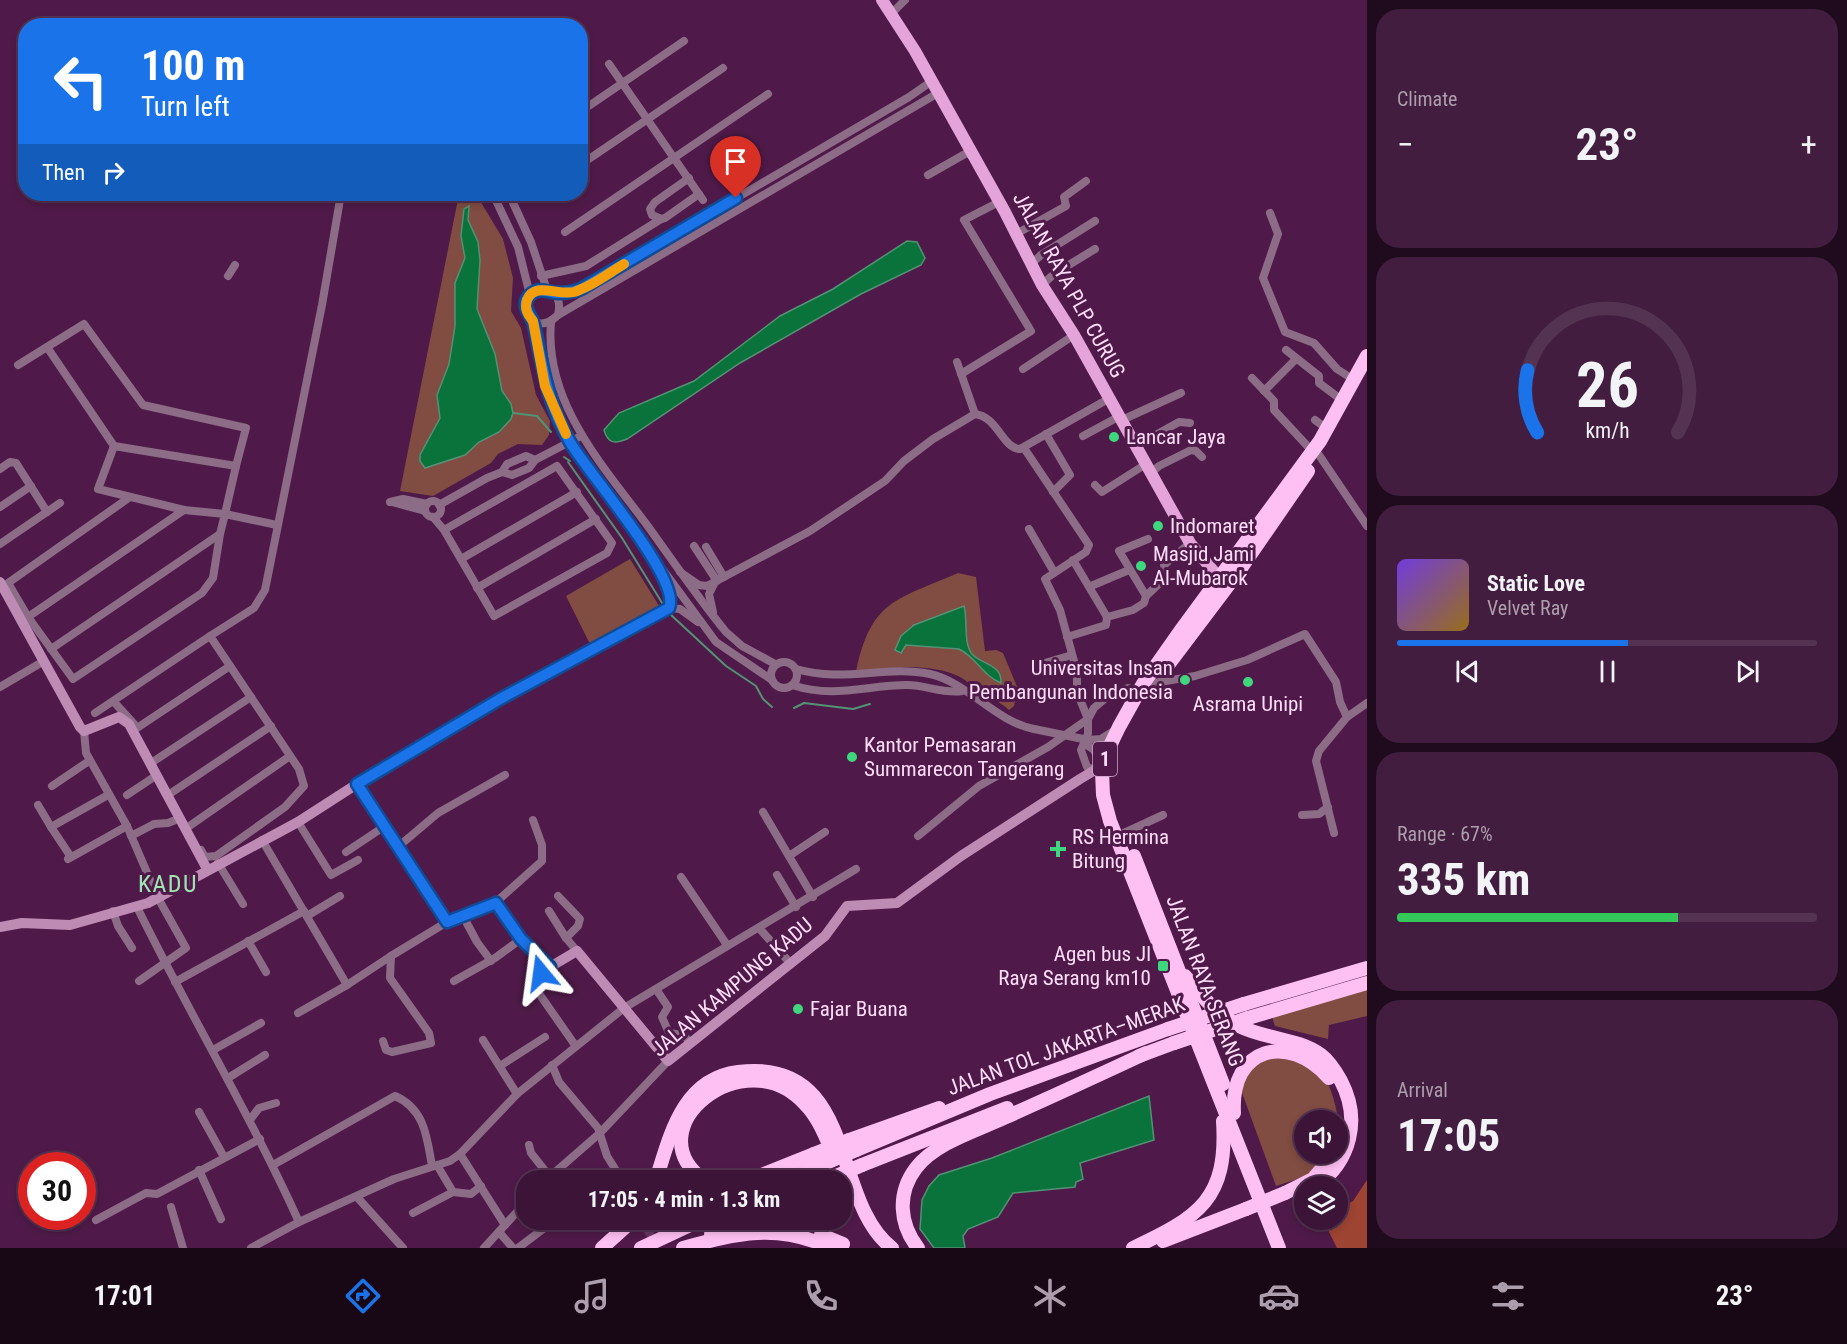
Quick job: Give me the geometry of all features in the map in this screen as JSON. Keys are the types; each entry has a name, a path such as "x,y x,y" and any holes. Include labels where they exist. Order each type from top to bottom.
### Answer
{"highway":[{"name":"JALAN RAYA SERANG","path":"1317,459 1327,429 1367,356"},
{"name":"JALAN RAYA SERANG","path":"1172,962 1110,821 1103,795 1103,770 1106,754 1138,692 1317,459 1367,369"},
{"name":"JALAN RAYA SERANG","path":"1103,770 1112,759 1123,735 1154,683 1222,583"},
{"name":"JALAN RAYA SERANG","path":"1103,770 1114,807 1279,1248"},
{"path":"1172,962 1223,1016 1240,1026 1302,1046 1322,1055 1337,1073 1348,1095 1352,1118 1349,1141 1342,1160 1330,1176"},
{"name":"JALAN TOL JAKARTA–MERAK","path":"850,1170 1173,1043 1246,1011 1367,968"},
{"name":"JALAN TOL JAKARTA–MERAK","path":"802,1170 818,1159 853,1145 1168,1029 1367,983"},
{"path":"1133,1248 1182,1222 1207,1202 1218,1182 1224,1156 1228,1110 1236,1083 1248,1063 1274,1049 1297,1054 1317,1065 1332,1081 1341,1098 1343,1110"},
{"path":"918,1248 907,1232 902,1214 905,1189 917,1166 930,1155 962,1138 1146,1053"},
{"path":"659,1170 673,1125 682,1107 692,1096 707,1083 729,1073 760,1071 775,1073 799,1084 818,1101 833,1126 851,1170"},
{"path":"693,1170 682,1154 683,1130 690,1114 709,1094 733,1082 748,1079 770,1082 789,1090 813,1114 839,1170"},
{"name":"JALAN RAYA SERANG","path":"1228,1110 1286,1248"},
{"path":"782,1170 818,1159"},
{"path":"1165,1248 1286,1197 1313,1179 1326,1164"},
{"path":"852,1174 872,1224 892,1248"},
{"path":"1286,1197 1294,1195"},
{"path":"852,1197 866,1227 882,1248"},
{"path":"1145,1248 1248,1213"},
{"path":"602,1248 622,1230"},
{"path":"641,1248 680,1230"},
{"path":"681,1248 720,1230"},
{"path":"681,1248 750,1231 786,1232 837,1246"}],"main road":[{"name":"JALAN RAYA PLP CURUG","path":"882,0 892,13 973,153 1042,285 1074,335 1190,543 1222,583"}],"street":[{"path":"892,13 905,0"},
{"path":"588,107 684,41"},
{"path":"541,276 586,266 701,197 609,64"},
{"path":"588,160 723,68"},
{"path":"555,294 581,289 909,97 932,81"},
{"path":"558,315 561,304 555,294 547,290 538,290 530,295 525,306 527,315 533,321 542,324 551,322 558,315 938,93"},
{"path":"565,232 768,94"},
{"path":"909,97 915,106"},
{"path":"928,175 965,154 973,153"},
{"path":"775,176 780,185"},
{"path":"661,219 652,215 652,206 688,178"},
{"path":"1016,234 1066,206 1064,197 1086,181"},
{"path":"95,713 254,608 261,599 265,590 322,305 340,201"},
{"path":"496,201 518,247 530,295"},
{"path":"512,201 531,242 547,290"},
{"path":"961,374 1031,331 964,219 999,202"},
{"path":"1270,213 1278,234 1263,278 1283,328 1289,335 1314,343 1337,369 1354,380"},
{"path":"1031,264 1041,255 1095,221"},
{"path":"1042,285 1054,274 1095,249"},
{"path":"641,254 647,263"},
{"path":"228,276 235,266"},
{"path":"533,321 545,386 570,443 704,627"},
{"path":"551,322 550,337 558,381 581,436 716,620 742,645 776,664"},
{"path":"18,365 84,324 143,405 246,428 220,534 213,578 202,593 75,679 71,678 28,617 8,583 130,497"},
{"path":"1023,369 1074,335"},
{"path":"47,347 114,446 236,466"},
{"path":"1286,350 1319,376 1319,382 1343,401"},
{"path":"1264,391 1296,359"},
{"path":"957,362 975,414 992,422 1014,449 1024,448 1110,398"},
{"path":"1251,378 1274,402 1274,410 1317,459 1367,526"},
{"path":"1083,436 1180,393"},
{"path":"680,572 703,586 792,542 874,489 933,438 975,414"},
{"path":"1315,420 1327,429"},
{"path":"1136,446 1179,422 1190,423"},
{"path":"1046,434 1070,475 1053,492"},
{"path":"437,512 487,477 502,472 512,475 529,468 535,460 581,436"},
{"path":"114,446 98,489 184,510 225,514 277,525"},
{"path":"1024,448 1089,545 1086,552 1045,579 1060,610 1078,679 1077,692 1088,719 1088,734 1081,750 1087,767 1103,770"},
{"path":"1095,485 1102,492 1191,450 1196,451 1202,457"},
{"path":"0,469 13,461 47,512"},
{"path":"437,512 426,507 434,501 437,512 445,523 444,530 494,616 607,553 612,543 561,468 553,467 444,530"},
{"path":"0,507 31,486"},
{"path":"461,559 577,492"},
{"path":"0,544 60,503"},
{"path":"28,617 184,510"},
{"path":"477,588 596,519"},
{"path":"1029,529 1054,572"},
{"path":"51,649 220,534"},
{"path":"1146,596 1119,550 1148,539"},
{"path":"1107,617 1145,602 1146,596 1165,578 1164,565 1190,543"},
{"path":"694,546 721,579"},
{"path":"706,547 721,579"},
{"path":"1067,637 1106,625 1107,617 1073,560"},
{"path":"656,561 671,598 669,608"},
{"path":"1090,586 1129,570"},
{"path":"716,620 709,594 721,579"},
{"path":"1,587 84,731 84,747 89,761 127,826 159,898 186,948 139,981"},
{"path":"0,927 22,923 63,926 159,898 207,869 298,822 500,699 669,608 680,609 704,627 734,656 779,687 792,685 825,692 847,693 908,685 949,693 962,691"},
{"path":"1154,683 1195,676 1247,660 1305,634 1336,681 1340,702 1347,717"},
{"path":"114,702 137,728 205,857 210,858 224,850 285,807 301,792 305,781 291,756 210,636"},
{"path":"1038,665 1072,655"},
{"path":"0,687 44,661"},
{"path":"772,680 771,670 776,664 785,661 796,669 826,676 908,672 928,674 951,680 962,691 1019,726 1088,742 1101,739 1119,727"},
{"path":"137,728 230,666"},
{"path":"792,685 797,676 796,669"},
{"path":"918,836 980,786 1048,747 1088,719 1094,708 1119,690 1128,688 1138,692"},
{"path":"154,761 251,697"},
{"path":"1334,833 1316,757 1347,717 1367,703"},
{"path":"84,731 116,718 125,719 207,869"},
{"path":"171,793 271,726"},
{"path":"1088,742 1103,770"},
{"path":"188,827 291,756"},
{"path":"52,786 89,761"},
{"name":"JALAN KAMPUNG KADU","path":"558,1170 600,1134 668,1061 825,936 853,904 897,903 961,856 1103,770"},
{"path":"127,795 157,775"},
{"path":"399,846 438,813 505,775"},
{"path":"357,784 447,922"},
{"path":"51,827 108,795"},
{"path":"38,805 69,859 127,826"},
{"path":"1302,814 1318,814 1328,807"},
{"path":"763,812 813,897"},
{"path":"1124,833 1163,815"},
{"path":"131,836 153,824 168,823 178,819"},
{"path":"298,1013 447,922 496,903 542,861 542,845 533,820"},
{"path":"298,822 331,875 358,860"},
{"path":"346,852 386,826"},
{"path":"789,856 825,832"},
{"path":"262,840 347,985"},
{"path":"218,863 243,903"},
{"path":"251,1248 298,1222 394,1179 434,1166 460,1154 517,1094 624,1008 727,945 813,897 856,869"},
{"path":"777,875 796,907"},
{"path":"681,877 727,945"},
{"path":"175,982 248,941 340,896"},
{"path":"558,896 580,921 567,938"},
{"path":"496,903 521,939 550,967"},
{"path":"137,906 175,982 261,1139 298,1222"},
{"path":"113,911 118,926 132,948"},
{"path":"549,911 567,938 668,1061"},
{"path":"463,916 477,942 491,961"},
{"path":"759,928 791,964"},
{"path":"454,981 491,961 521,939"},
{"path":"248,941 266,972"},
{"path":"575,1046 531,982 550,967 578,951"},
{"path":"383,1041 386,1050 392,1052 427,1045 431,1041 429,1033 390,978 391,956"},
{"path":"656,989 668,1007 662,1017 669,1033 683,1035 690,1042"},
{"path":"213,1050 261,1023"},
{"path":"500,1065 545,1037"},
{"path":"483,1040 517,1094"},
{"path":"228,1078 265,1055"},
{"path":"552,1065 559,1082 600,1134 606,1156 613,1170"},
{"path":"273,1166 395,1096 409,1104 422,1122 434,1166 453,1192"},
{"path":"250,1120 259,1108 276,1103"},
{"path":"199,1112 224,1157"},
{"path":"96,1220 146,1193 157,1194 261,1139"},
{"path":"530,1145 531,1153 542,1170"},
{"path":"460,1154 505,1225"},
{"path":"199,1170 221,1219"},
{"path":"413,1213 453,1192 468,1195 481,1186"},
{"path":"357,1197 403,1248"},
{"path":"171,1208 183,1248"},
{"path":"484,1248 516,1213"},
{"path":"518,1248 535,1230"},
{"path":"499,1232 513,1248"}],"shaded area":[{"path":"458,201 480,201 503,239 513,278 511,311 521,328 536,395 550,421 549,435 542,445 518,444 498,454 491,463 433,496 400,491"},
{"path":"469,206 468,220 478,242 480,260 477,309 495,354 502,391 511,404 513,413 511,419 499,432 479,442 465,455 425,468 420,461 420,455 440,418 437,395 449,364 455,326 455,283 465,258 461,236 464,209"},
{"path":"907,241 917,242 925,258 921,265 861,294 740,363 627,439 612,442 608,438 604,430 619,413 694,381 780,316 833,289"},
{"path":"630,559 661,609 592,648 566,596"},
{"path":"958,573 976,577 985,651 996,650 1003,653 1018,689 1014,706 1009,710 961,678 934,669 908,667 856,672 862,648 870,630 889,606 902,597"},
{"path":"964,606 969,649 976,658 995,668 1001,683 989,676 959,649 906,645 901,653 895,650 901,636 914,625"},
{"path":"1367,989 1367,1016 1329,1025 1328,1039 1275,1026 1272,1017"},
{"path":"1273,1056 1302,1057 1311,1061 1324,1076 1336,1110 1294,1110 1294,1164 1320,1164 1310,1175 1294,1176 1294,1180 1276,1186 1241,1090 1252,1067"},
{"path":"1149,1096 1154,1140 1080,1163 1083,1179 1076,1182 1075,1187 1013,1193 998,1217 968,1229 963,1236 965,1248 934,1248 920,1229 922,1200 929,1186 939,1175 992,1158"},
{"path":"1367,1180 1367,1248 1337,1248 1328,1230 1348,1230 1348,1204 1353,1201"}],"waterway":[{"path":"513,413 537,416 551,432"},
{"path":"564,457 570,461"},
{"path":"568,462 622,538 664,606"},
{"path":"670,614 726,666 756,686 763,699 772,707"},
{"path":"794,708 804,703 853,709 870,704"}],"tunnel":[{"path":"647,1230 660,1248"}],"slow traffic":[{"path":"566,434 545,386 533,321 527,315 525,306 530,295 538,290 547,290 555,294 572,292 624,264"}],"place":[{"name":"Lancar Jaya","path":"1114,437"},
{"name":"Indomaret","path":"1158,526"},
{"name":"Masjid Jami Al-Mubarok","path":"1141,566"},
{"name":"Universitas Insan Pembangunan Indonesia","path":"1185,680"},
{"name":"Asrama Unipi","path":"1248,682"},
{"name":"Kantor Pemasaran Summarecon Tangerang","path":"852,757"},
{"name":"RS Hermina Bitung","path":"1058,849"},
{"name":"Agen bus Jl Raya Serang km10","path":"1163,966"},
{"name":"Fajar Buana","path":"798,1009"}],"district":[{"name":"KADU","path":"168,884"}],"route":[{"path":"541,973 550,967 521,939 496,903 447,922 357,784 500,699 669,608 672,603 671,598 656,561 570,443 545,386 533,321 527,315 525,306 530,295 538,290 547,290 555,294 581,289 736,198"}]}
